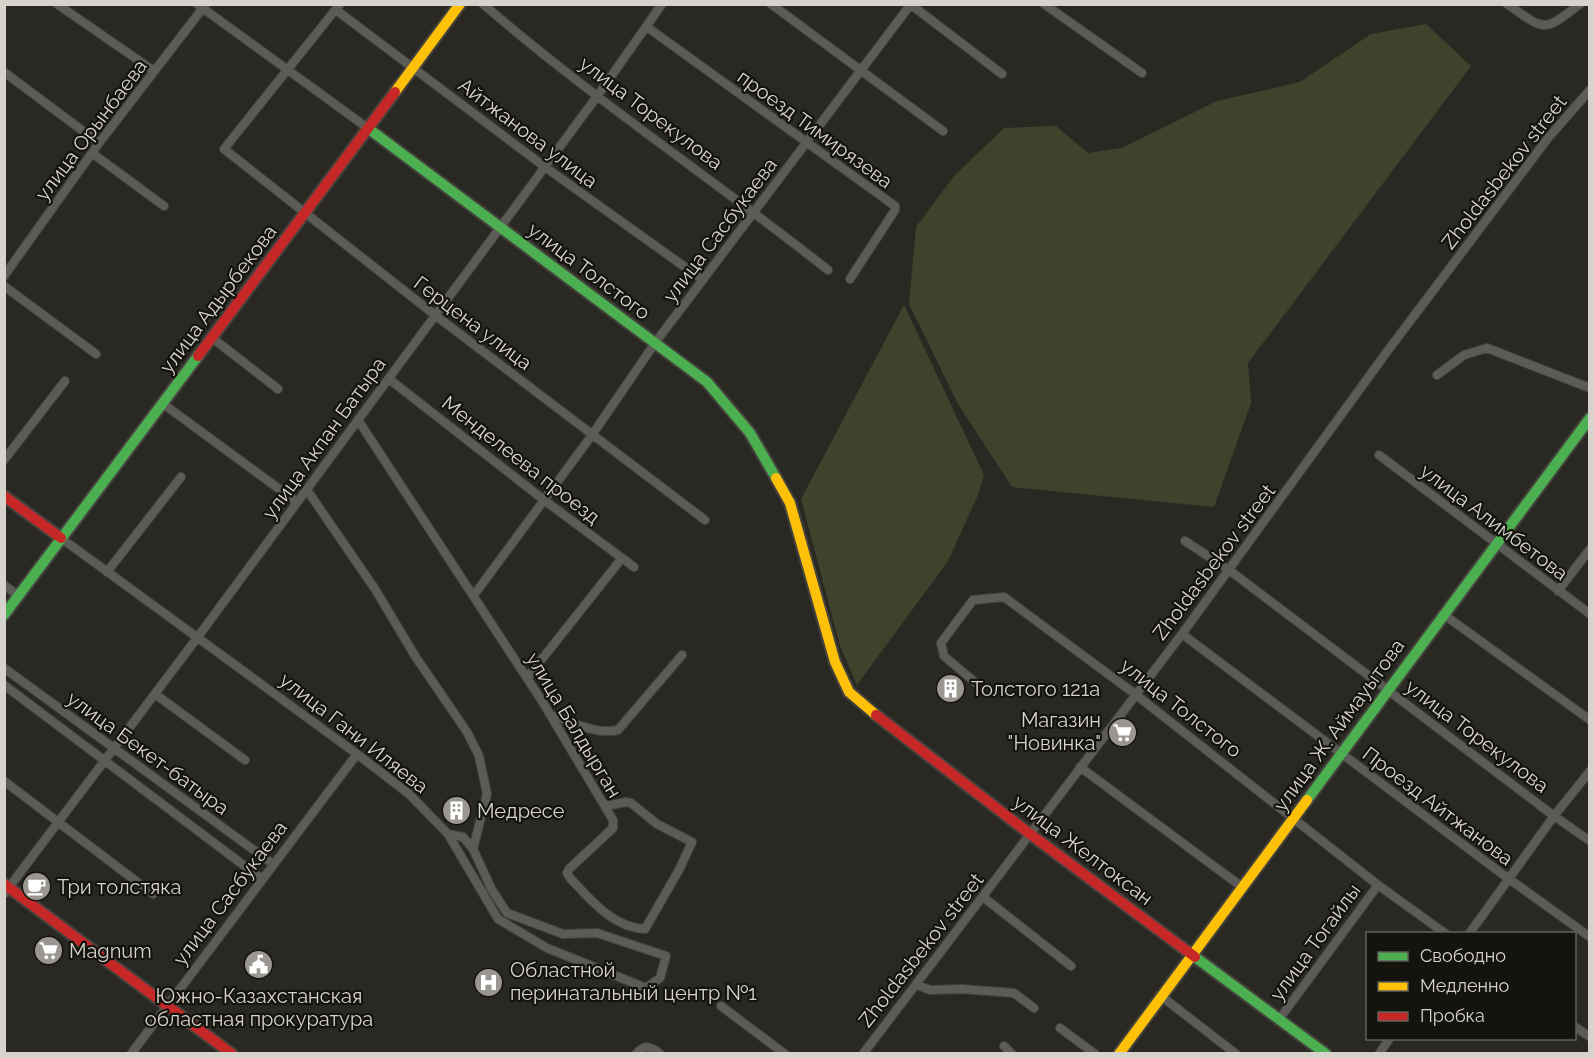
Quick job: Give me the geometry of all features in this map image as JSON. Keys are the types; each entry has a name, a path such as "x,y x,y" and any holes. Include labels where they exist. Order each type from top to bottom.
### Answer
{"street":[{"path":"57,4 154,71"},
{"name":"улица Адырбекова","path":"4,615 369,129 460,4"},
{"name":"улица Торекулова","path":"483,4 598,95 828,270"},
{"name":"улица Акпан Батыра","path":"6,891 307,490 598,95 662,4"},
{"path":"771,4 943,131"},
{"path":"1044,4 1142,73"},
{"path":"1507,4 1543,26 1553,25 1580,4"},
{"path":"911,5 1002,74"},
{"name":"улица Сасбукаева","path":"474,595 656,344 911,5"},
{"name":"улица Орынбаева","path":"4,276 99,143 202,6"},
{"name":"улица Толстого","path":"202,6 707,382 750,433 790,503 834,662"},
{"path":"287,70 338,7"},
{"name":"Айтжанова улица","path":"338,7 413,68 545,167 704,280"},
{"name":"проезд Тимирязева","path":"647,27 896,208 850,279"},
{"name":"Герцена улица","path":"287,70 224,150 435,315 705,520"},
{"path":"4,72 99,143"},
{"name":"Zholdasbekov street","path":"863,1053 1182,634 1407,325 1548,138 1590,90"},
{"path":"92,153 165,206"},
{"path":"4,286 96,354"},
{"path":"212,337 278,389"},
{"path":"1437,375 1464,355 1487,348 1590,388"},
{"name":"Менделеева проезд","path":"388,379 634,567"},
{"path":"4,460 65,381"},
{"path":"162,403 297,502"},
{"name":"улица Ж. Аймауытова","path":"1119,1053 1590,418"},
{"name":"улица Балдырган","path":"358,420 551,715 613,820 613,828 567,873 597,906 627,927 645,929 679,870 692,842 657,824 631,803 605,806"},
{"name":"улица Алимбетова","path":"1379,455 1590,614"},
{"path":"107,572 181,477"},
{"path":"307,490 375,589 415,656 467,732 479,756 487,794 474,851"},
{"name":"улица Гани Иляева","path":"4,496 409,794 448,834 498,919 547,948 646,988 660,978 666,957 597,933 563,934 507,913 492,890 474,851"},
{"name":"улица Торекулова","path":"1185,541 1229,570 1590,841"},
{"path":"1558,591 1590,549"},
{"path":"527,678 622,558"},
{"path":"4,585 19,596"},
{"name":"улица Толстого","path":"976,683 944,656 941,643 973,600 1004,597 1135,694 1378,885 1445,932"},
{"path":"1443,614 1590,720"},
{"name":"Проезд Айтжанова","path":"1182,634 1590,938"},
{"path":"551,715 607,733 618,730 682,655"},
{"name":"улица Желтоксан","path":"834,662 849,692 861,704 1030,834 1326,1053"},
{"name":"улица Бекет-батыра","path":"4,668 273,864"},
{"name":"улица Бекет-батыра","path":"4,685 262,879"},
{"path":"155,694 245,760"},
{"name":"улица Сасбукаева","path":"131,1053 357,754"},
{"path":"1080,767 1242,887"},
{"path":"1470,932 1554,816 1590,771"},
{"path":"4,781 60,821 153,894"},
{"path":"448,834 463,837 474,851"},
{"name":"улица Тогайлы","path":"1280,1018 1378,885"},
{"path":"6,891 221,1053"},
{"path":"983,897 1071,966"},
{"path":"917,985 930,990 962,989 1014,993 1034,1008"},
{"path":"1161,996 1236,1053"},
{"path":"721,1006 785,1053"},
{"path":"164,1008 231,1053"},
{"path":"1576,1027 1590,1037"},
{"path":"1060,1028 1095,1053"},
{"path":"1379,1053 1389,1040"},
{"path":"1004,1046 1012,1053"},
{"path":"638,1051 648,1047 660,1053"}],"green space":[{"path":"1426,24 1471,66 1248,363 1251,403 1214,507 1012,487 958,404 909,304 916,227 954,176 1004,128 1056,126 1088,153 1122,148 1217,101 1300,82 1371,34"},
{"path":"904,305 984,475 978,495 948,561 857,685 840,646 801,499"}],"traffic: fast":[{"path":"369,129 707,382 750,433 776,478"},
{"path":"4,615 198,356"},
{"path":"1307,800 1590,418"},
{"path":"1195,957 1326,1054"}],"traffic: slow":[{"path":"395,92 460,4"},
{"path":"776,478 790,503 835,662 849,692 876,715"},
{"path":"1119,1054 1307,800"}],"traffic: jam":[{"path":"198,356 395,92"},
{"path":"4,496 61,538"},
{"path":"876,715 1195,957"},
{"path":"4,884 232,1054"}],"place":[{"name":"Толстого 121а","path":"950,689"},
{"name":"Магазин \"Новинка\"","path":"1122,732"},
{"name":"Медресе","path":"456,811"},
{"name":"Три толстяка","path":"36,887"},
{"name":"Magnum","path":"48,951"},
{"name":"Южно-Казахстанская областная прокуратура","path":"259,965"},
{"name":"Областной перинатальный центр №1","path":"489,982"}]}
